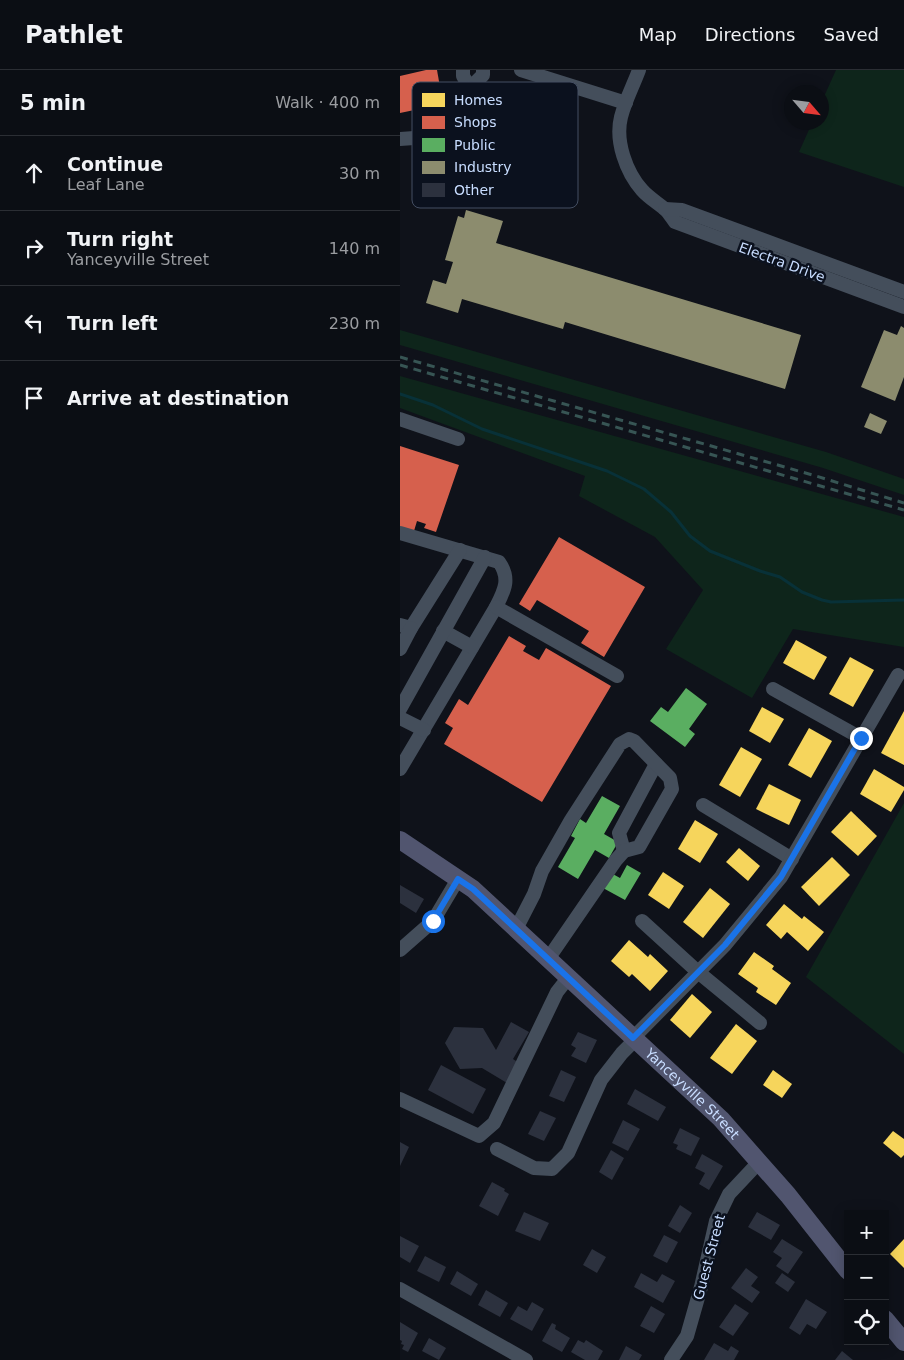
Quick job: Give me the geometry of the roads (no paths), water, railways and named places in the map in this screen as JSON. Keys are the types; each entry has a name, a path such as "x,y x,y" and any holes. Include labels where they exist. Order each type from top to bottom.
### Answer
{"main road":[{"name":"Yanceyville Street","path":"400,840 473,889 721,1119 788,1195 844,1266"},
{"path":"889,1323 904,1342"}],"street":[{"path":"463,70 463,76 466,82"},
{"path":"476,82 483,75 483,70"},
{"path":"521,70 560,82"},
{"name":"Electra Drive","path":"639,70 621,119 620,130 623,153 627,166 640,188 650,199 665,210 675,222 858,282 904,292"},
{"path":"578,87 626,102"},
{"name":"Electra Drive","path":"858,282 904,306"},
{"path":"400,419 458,439"},
{"path":"400,533 499,562 504,570 506,580 503,593 496,607 424,730 405,750 400,768"},
{"path":"400,649 406,626 460,550"},
{"path":"400,709 485,557"},
{"path":"496,607 617,676"},
{"path":"444,631 472,648"},
{"path":"497,1149 534,1168 552,1169 568,1153 601,1080 634,1039 725,945 781,877 898,675"},
{"path":"773,688 861,738"},
{"path":"400,718 424,730"},
{"path":"516,929 534,894 542,871 571,820 620,744 629,739 634,741 670,778 672,789 640,847 624,850 548,959"},
{"path":"624,850 619,833 656,764"},
{"path":"703,805 792,859"},
{"path":"400,950 433,921 458,879"},
{"path":"642,922 698,972 760,1023"},
{"path":"400,1099 479,1136 494,1123 557,992 568,978"},
{"name":"Guest Street","path":"671,1360 686,1336 701,1287 716,1221 729,1194 759,1162"},
{"path":"400,1289 526,1360"}],"waterway":[{"path":"400,394 433,405 482,429 607,471 644,489 671,512 690,536 710,551 780,577 802,592 831,602 904,600"}],"railway":[{"path":"400,357 904,503"},
{"path":"400,365 904,510"}]}
